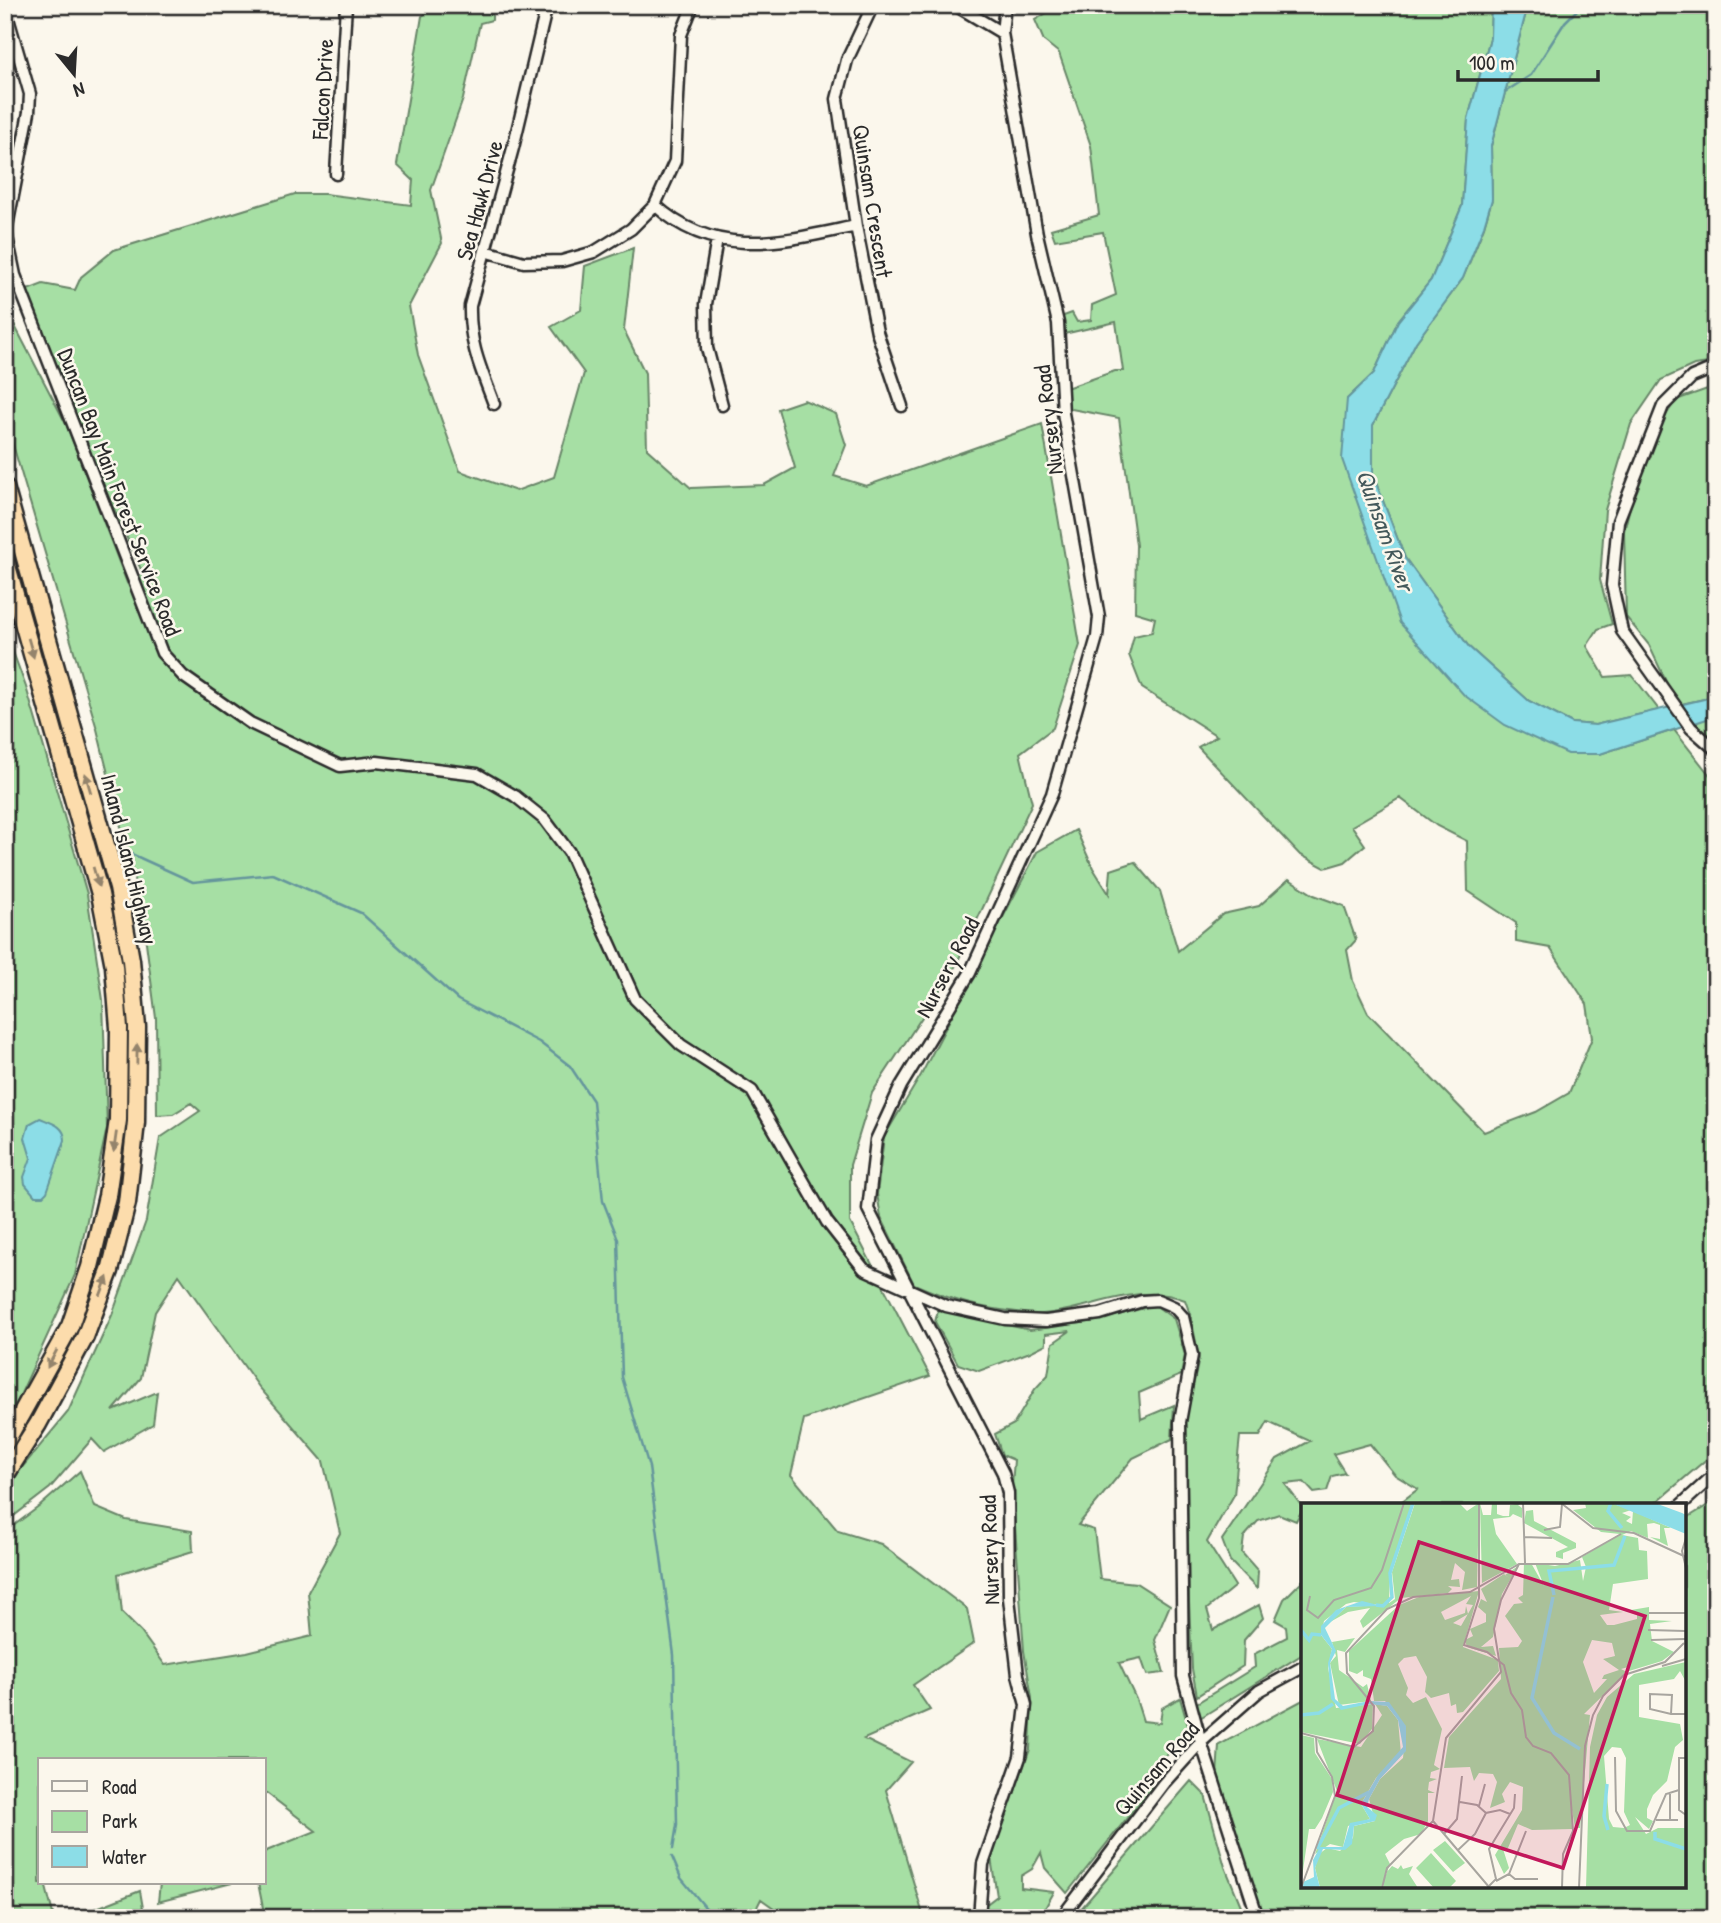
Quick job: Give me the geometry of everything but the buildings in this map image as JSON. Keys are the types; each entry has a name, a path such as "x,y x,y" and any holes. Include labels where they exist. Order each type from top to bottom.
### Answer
{"highway":[{"name":"Inland Island Highway","path":"5,487 118,888 131,960 137,1027 136,1122 127,1203 110,1271 85,1337 38,1424 5,1476"},
{"name":"Inland Island Highway","path":"5,559 100,894 114,966 119,1028 118,1120 107,1196 90,1267 70,1326 5,1443"}],"street":[{"name":"Falcon Drive","path":"337,174 346,5"},
{"name":"Sea Hawk Drive","path":"494,404 473,349 470,306 547,5"},
{"path":"485,251 524,262 562,261 594,252 631,229 655,205 675,161 681,36 693,5"},
{"name":"Quinsam Crescent","path":"873,5 847,60 838,99 856,226 877,332 902,406"},
{"path":"955,5 1002,33"},
{"name":"Nursery Road","path":"979,1918 983,1864 1020,1758 1026,1705 1018,1675 1009,1598 1008,1493 1003,1473 868,1209 876,1140 901,1086 970,973 1052,794 1097,637 1099,617 1063,413 1058,323 1037,234 1002,33 1005,5"},
{"name":"Duncan Bay Main Forest Service Road","path":"5,8 30,94 6,232 15,275 162,653 183,676 250,723 340,766 377,762 477,774 515,796 545,820 569,852 635,999 681,1045 752,1091 827,1222 864,1269 946,1307 1005,1319 1046,1321 1100,1314 1142,1301 1158,1300 1174,1307 1183,1317 1192,1355 1180,1422 1183,1676 1201,1742 1258,1918"},
{"path":"655,205 685,226 718,239 753,243 777,242 856,226"},
{"path":"718,239 706,304 707,348 722,405"},
{"path":"1714,748 1691,728 1622,631 1612,585 1618,522 1663,407 1692,377 1716,367"},
{"path":"1683,1503 1716,1473"},
{"name":"Quinsam Road","path":"1061,1918 1163,1784 1201,1742 1259,1691 1301,1668"}],"green space":[{"path":"440,5 492,5 492,20 480,23 463,99 431,190 442,243 409,306 418,355 460,471 516,491 554,477 584,373 551,327 581,310 585,266 633,248 624,330 645,373 647,449 691,488 764,485 795,468 778,409 804,400 836,414 846,445 834,476 866,486 1042,424 1080,645 1053,728 1020,753 1032,803 955,967 872,1093 850,1165 850,1222 930,1376 804,1419 791,1475 838,1531 881,1544 967,1609 974,1643 913,1685 930,1710 864,1739 911,1762 886,1790 924,1918 788,1918 761,1899 754,1913 760,1918 265,1918 258,1884 266,1884 266,1851 316,1831 266,1793 266,1758 38,1758 38,1884 45,1884 54,1918 5,1918 5,1532 80,1471 95,1507 126,1520 192,1531 193,1551 118,1574 122,1613 141,1632 165,1665 247,1652 312,1636 308,1592 340,1533 323,1461 259,1387 179,1275 155,1312 141,1378 113,1411 157,1392 153,1424 104,1452 92,1439 50,1488 6,1522 5,1519 5,1488 68,1412 112,1315 146,1221 160,1138 200,1111 191,1103 173,1114 157,1115 156,1018 142,912 97,729 5,418 5,307 66,424 127,583 143,574 99,475 25,291 43,284 75,290 81,277 114,250 295,194 325,194 411,205 413,180 397,165 422,16"},
{"path":"1055,5 1491,5 1490,38 1468,119 1462,206 1431,280 1398,321 1374,373 1347,399 1400,623 1600,754 1674,730 1716,783 1716,1451 1655,1503 1400,1503 1418,1489 1395,1475 1370,1444 1333,1454 1345,1473 1332,1476 1327,1491 1314,1493 1304,1482 1285,1484 1301,1505 1296,1521 1279,1514 1258,1521 1244,1537 1242,1553 1258,1571 1257,1589 1230,1561 1222,1540 1277,1459 1310,1441 1268,1422 1260,1436 1240,1436 1234,1495 1207,1542 1235,1586 1207,1609 1213,1630 1259,1605 1263,1618 1244,1640 1243,1666 1197,1696 1192,1669 1189,1602 1186,1419 1199,1358 1185,1300 1167,1295 1132,1295 1040,1314 964,1302 914,1284 881,1217 877,1194 884,1137 921,1075 1037,852 1076,830 1093,868 1109,894 1111,870 1135,862 1160,891 1178,951 1223,914 1259,906 1289,879 1314,895 1344,906 1356,940 1347,950 1353,981 1368,1013 1484,1132 1536,1112 1569,1093 1592,1038 1587,1004 1550,948 1516,942 1516,923 1468,891 1467,841 1437,826 1400,798 1352,826 1365,845 1345,862 1325,868 1299,854 1198,747 1217,736 1142,688 1129,655 1134,636 1152,632 1155,618 1135,612 1136,545 1119,418 1066,408 1066,388 1115,371 1123,371 1116,322 1064,334 1061,317 1072,313 1077,322 1091,320 1092,305 1116,295 1103,232 1055,240 1051,229 1099,215 1091,146 1059,53 1044,41 1035,20 1055,8"},
{"path":"1528,5 1716,5 1716,362 1694,365 1661,380 1631,424 1605,510 1600,580 1612,624 1598,629 1587,646 1605,677 1632,675 1659,710 1595,725 1572,723 1529,701 1469,647 1405,558 1373,475 1373,425 1416,342 1463,278 1484,227 1492,199 1491,146"},
{"path":"1716,386 1716,693 1704,699 1677,705 1649,645 1626,617 1624,531 1645,447 1676,400"},
{"path":"5,612 13,652 26,687 87,894 103,1000 107,1128 75,1275 13,1411 5,1421"},
{"path":"1716,714 1716,757 1696,722"},
{"path":"1155,1305 1174,1319 1185,1355 1181,1375 1139,1393 1141,1419 1174,1405 1172,1439 1133,1458 1078,1525 1094,1530 1100,1579 1136,1583 1170,1605 1155,1640 1164,1673 1147,1675 1141,1658 1119,1663 1143,1721 1160,1723 1162,1708 1180,1698 1191,1736 1147,1771 1151,1788 1067,1893 1045,1868 1041,1853 1032,1869 1021,1876 1021,1888 1054,1892 1044,1910 1054,1913 1050,1918 984,1918 984,1906 997,1896 991,1858 1030,1749 1032,1698 1024,1651 1012,1485 1014,1460 1002,1455 995,1434 1014,1424 1035,1389 1048,1375 1053,1343 1070,1331 1046,1334 1046,1344 979,1371 958,1364 935,1322 938,1310 1030,1330 1096,1321"},
{"path":"1716,1500 1716,1918 1264,1918 1217,1775 1219,1745 1301,1701 1301,1888 1686,1888 1686,1519"},
{"path":"1301,1582 1301,1655 1200,1718 1197,1703 1255,1667 1254,1654 1287,1637 1286,1626 1275,1620 1284,1599"},
{"path":"1191,1781 1205,1795 1225,1867 1246,1918 1073,1918"},
{"path":"160,1884 228,1884 158,1902"},
{"path":"140,1891 143,1908 120,1918 71,1918"}],"water":[{"name":"Quinsam River","path":"1491,5 1528,5 1491,146 1492,199 1463,278 1416,342 1373,425 1373,475 1405,558 1469,647 1529,701 1572,723 1595,725 1704,699 1716,693 1716,714 1710,718 1600,754 1568,754 1505,725 1464,695 1400,623 1342,459 1347,399 1374,373 1398,321 1431,280 1462,206 1468,119 1490,38"},
{"path":"40,1118 60,1128 65,1140 47,1192 43,1196 35,1196 25,1184 24,1177 31,1158 25,1138 29,1124"}],"waterway":[{"path":"1505,92 1531,75 1565,22 1582,5"},
{"path":"87,818 95,834"},
{"path":"116,847 193,882 273,874 361,913 458,1000 539,1042 570,1066 593,1101 603,1201 618,1239 622,1377 649,1467 674,1655 677,1825 673,1849"},
{"path":"672,1857 681,1878 714,1918"}]}
